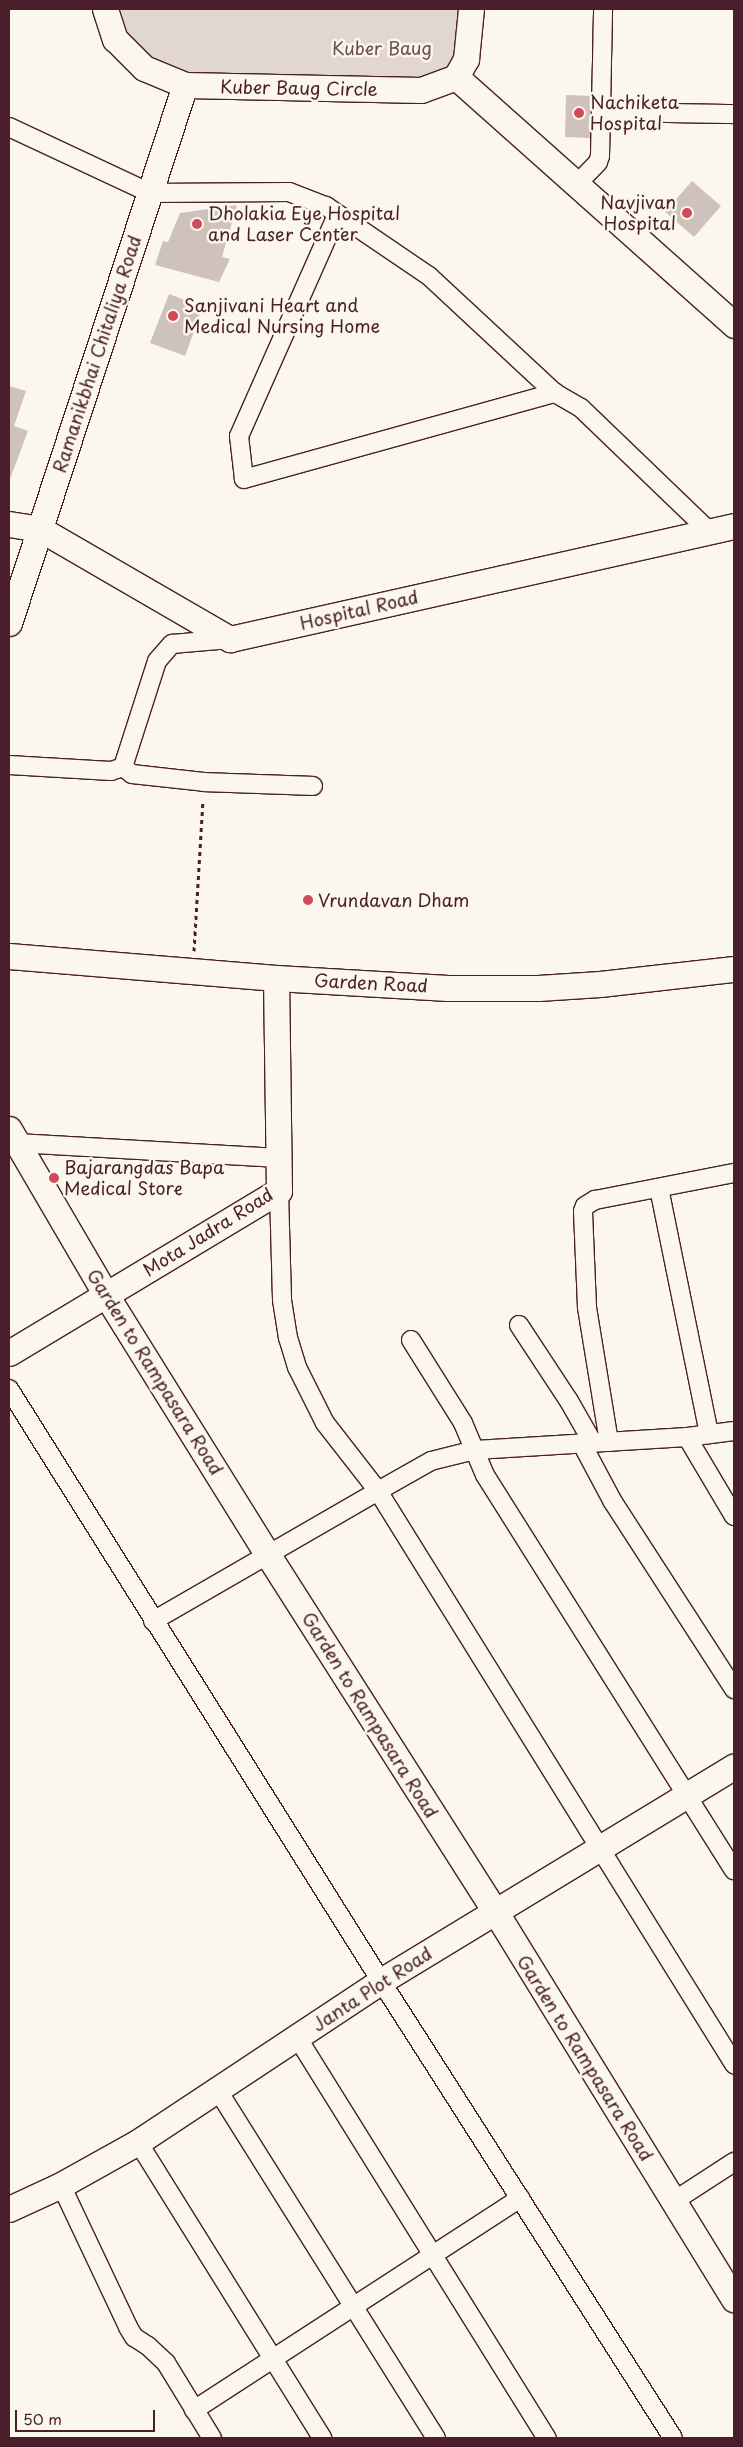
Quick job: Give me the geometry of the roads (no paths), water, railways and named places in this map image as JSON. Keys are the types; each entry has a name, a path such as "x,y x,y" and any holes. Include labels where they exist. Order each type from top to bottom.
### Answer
{"main road":[{"name":"Kuber Baug Circle","path":"105,9 115,39 144,68 185,85 421,90 456,77"},
{"path":"471,9 466,59 456,77 734,325"},
{"name":"Ramanikbhai Chitaliya Road","path":"9,623 185,85"},
{"path":"9,524 40,529 230,639"},
{"name":"Hospital Road","path":"230,639 734,526"},
{"name":"Garden Road","path":"9,956 276,978 448,988 538,988 600,984 734,969"},
{"name":"Mota Jadra Road","path":"9,1353 279,1191 276,978"},
{"name":"Garden to Rampasara Road","path":"13,1136 106,1295 268,1555 495,1911 734,2299"},
{"name":"Janta Plot Road","path":"9,2209 61,2185 138,2142 381,1981 734,1766"}],"street":[{"path":"577,184 598,162 602,112 603,9"},
{"path":"602,112 734,114"},
{"path":"9,127 150,193 289,192 326,206 429,276 555,393 581,408 710,532"},
{"path":"337,215 239,436 244,479 555,393"},
{"path":"123,767 157,661 172,644 230,639"},
{"path":"9,765 110,771 123,767"},
{"path":"123,767 132,774 204,782 314,786"},
{"path":"13,1136 279,1158"},
{"path":"734,1174 595,1200 585,1206 583,1211 595,1473 734,1689"},
{"path":"659,1188 709,1434"},
{"path":"279,1191 282,1299 288,1338 297,1367 324,1423 378,1491 598,1848 734,2064"},
{"path":"519,1325 595,1443"},
{"path":"411,1340 462,1423 485,1475 734,1870"},
{"path":"9,1389 153,1621 381,1981 674,2438"},
{"path":"153,1621 431,1461 475,1450 687,1437 734,1431"},
{"path":"687,1437 734,1516"},
{"path":"297,2037 547,2438"},
{"path":"216,2090 436,2438"},
{"path":"138,2142 271,2359 322,2438"},
{"path":"674,2202 734,2162"},
{"path":"61,2185 128,2327 134,2337 166,2363 212,2438"},
{"path":"194,2410 433,2257 520,2198"}],"place":[{"name":"Nachiketa Hospital","path":"579,113"},
{"name":"Navjivan Hospital","path":"687,213"},
{"name":"Dholakia Eye Hospital and Laser Center","path":"197,224"},
{"name":"Sanjivani Heart and Medical Nursing Home","path":"173,316"},
{"name":"Vrundavan Dham","path":"308,900"},
{"name":"Bajarangdas Bapa Medical Store","path":"54,1178"}],"park label":[{"name":"Kuber Baug","path":"382,48"}]}
